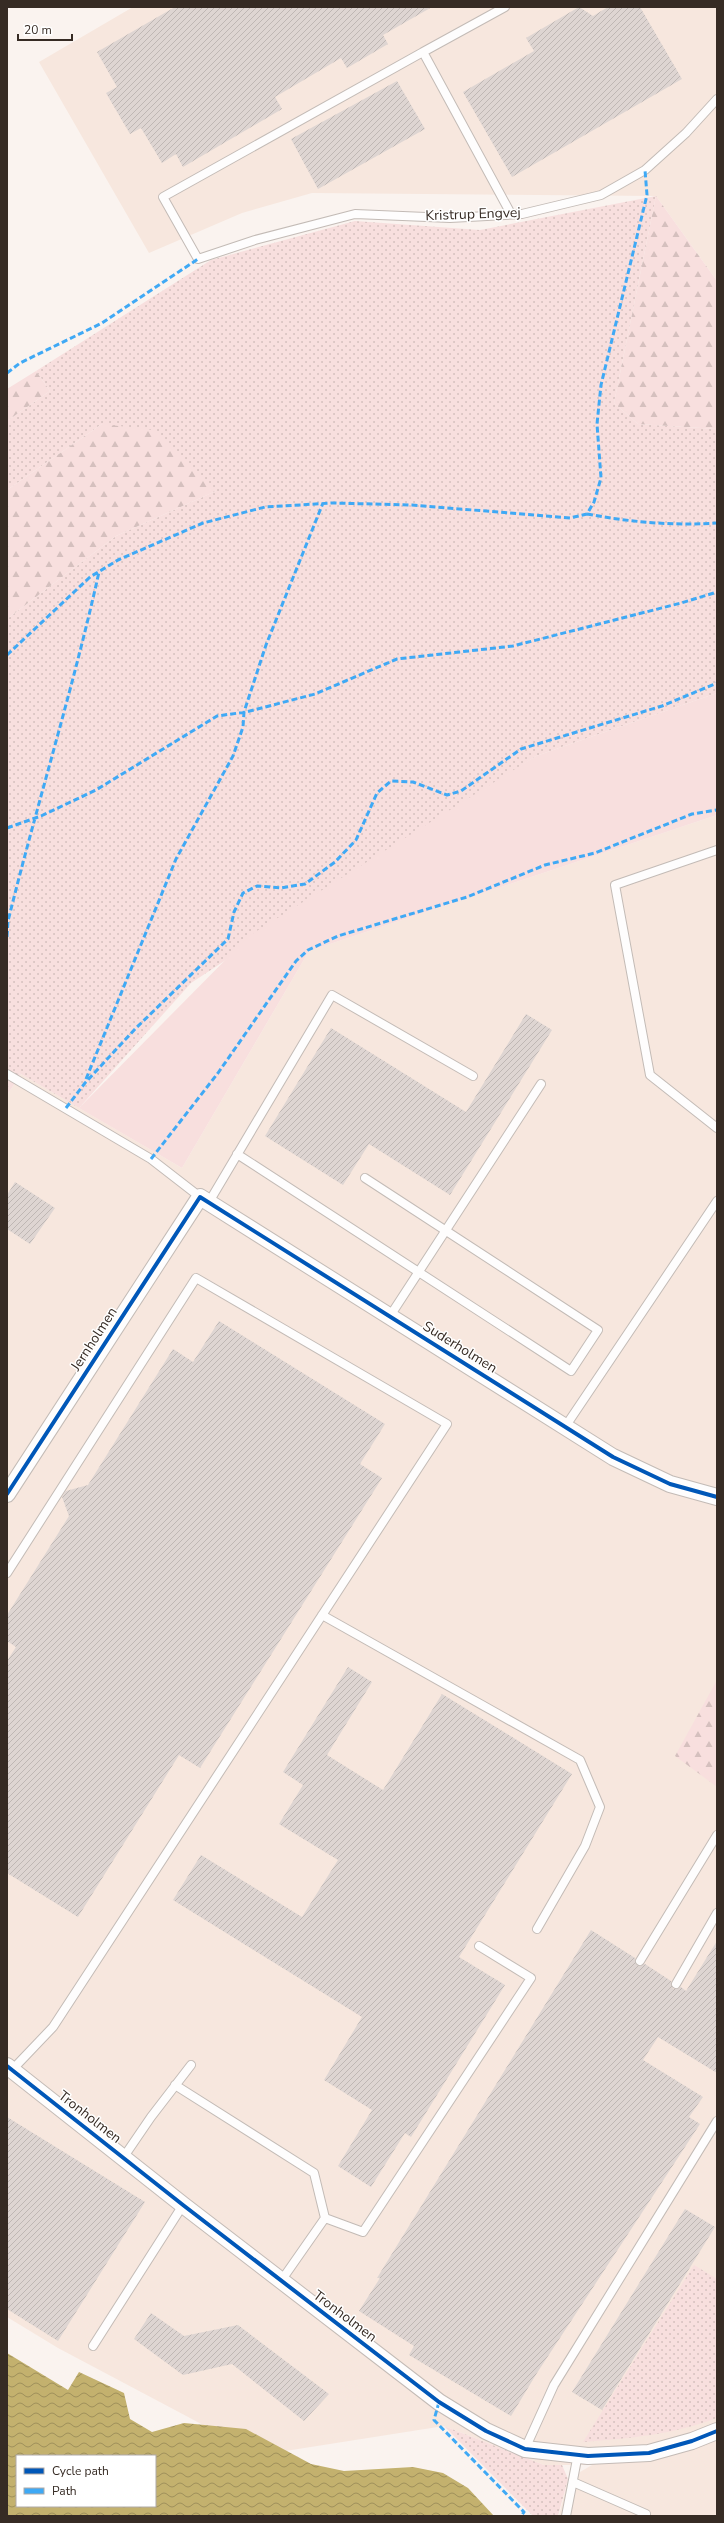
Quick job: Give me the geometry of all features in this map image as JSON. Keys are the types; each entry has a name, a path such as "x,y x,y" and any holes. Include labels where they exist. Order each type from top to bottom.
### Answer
{"street":[{"name":"Suderholmen","path":"204,1200 613,1457 670,1484 717,1497"},
{"name":"Jernholmen","path":"7,1494 204,1200"},
{"name":"Tronholmen","path":"10,2068 183,2206 439,2402 486,2431 526,2449 578,2454 649,2453 692,2441 717,2431"}],"lane":[{"path":"505,7 423,52 511,214"},
{"name":"Kristrup Engvej","path":"423,52 163,197 198,259 255,240 355,214 450,218 522,214 601,195 645,170 686,134 717,99"},
{"path":"717,850 615,885 650,1075 717,1128"},
{"path":"7,1074 151,1159 204,1200 237,1154 332,995 473,1076"},
{"path":"390,1316 541,1084"},
{"path":"237,1154 571,1371 598,1330 365,1178"},
{"path":"565,1427 717,1201"},
{"path":"7,1573 196,1278 447,1424 53,2027 10,2068"},
{"path":"322,1615 580,1760 600,1807 585,1846 537,1929"},
{"path":"640,1961 717,1835"},
{"path":"676,1984 717,1913"},
{"path":"325,2218 363,2232 531,1978 480,1946"},
{"path":"123,2158 191,2065"},
{"path":"175,2085 314,2173 325,2218 281,2281"},
{"path":"526,2449 554,2385 717,2121"},
{"path":"93,2346 183,2206"},
{"path":"566,2516 578,2454"},
{"path":"573,2482 646,2514 645,2516"}],"shaded area":[{"path":"133,7 717,7 717,281 656,196 312,193 242,213 149,253 39,62"},
{"path":"717,815 717,2516 559,2516 568,2479 592,2465 544,2465 444,2426 260,2455 58,2348 7,2317 7,1095 21,1074 182,1168 309,951"}],"green space":[{"path":"656,196 614,403 638,424 717,429 717,693 536,756 191,983 79,1108 21,1074 7,1071 7,619 116,536 216,491 102,424 7,490 7,421 50,391 36,371 211,260 355,221 480,230"},
{"path":"656,196 717,281 717,429 638,424 614,403"},
{"path":"36,371 50,391 7,421 7,389"},
{"path":"102,424 152,430 216,491 116,536 7,619 7,490"},
{"path":"717,693 717,815 309,951 182,1168 79,1108 249,936 536,756"},
{"path":"7,1071 21,1074 7,1095"},
{"path":"717,1680 717,1787 675,1756"},
{"path":"694,2265 717,2279 717,2418 700,2424 651,2435 583,2442"},
{"path":"444,2426 544,2465 562,2465 568,2479 558,2516 533,2516"}],"water":[{"path":"7,2353 68,2390 79,2372 124,2393 130,2419 152,2432 184,2423 246,2429 311,2464 344,2471 413,2467 443,2473 468,2488 494,2516 7,2516"}],"building":[{"path":"175,7 432,7 383,35 388,44 347,68 341,58 275,97 282,109 183,167 176,154 162,163 141,128 130,134 106,93 117,87 97,52"},
{"path":"579,7 593,16 608,7 640,7 682,79 512,177 463,92 534,51 526,38"},
{"path":"397,81 425,129 318,189 291,139"},
{"path":"526,1014 552,1030 450,1195 369,1144 343,1185 265,1136 331,1028 466,1112"},
{"path":"15,1182 55,1208 30,1244 7,1229 7,1195"},
{"path":"219,1321 385,1424 360,1464 382,1478 200,1768 179,1755 78,1917 7,1873 7,1661 16,1647 7,1641 7,1615 69,1516 62,1497 66,1491 88,1485 173,1349 193,1362"},
{"path":"348,1667 372,1682 327,1755 383,1790 442,1694 572,1774 459,1957 505,1985 411,2137 405,2133 371,2187 338,2166 372,2110 324,2080 362,2017 173,1900 201,1855 302,1917 338,1860 279,1824 303,1785 283,1772"},
{"path":"591,1930 635,1958 637,1965 645,1964 671,1981 673,1989 681,1987 686,1991 717,1941 717,2073 658,2037 643,2060 703,2097 689,2117 700,2124 537,2373 511,2416 409,2355 414,2346 359,2311 380,2278 377,2278"},
{"path":"7,2117 145,2202 58,2341 7,2309"},
{"path":"685,2209 715,2227 602,2410 572,2392"},
{"path":"151,2313 184,2336 238,2325 329,2394 304,2421 232,2364 183,2375 134,2339"}],"marked path":[{"path":"7,655 90,577 118,560 203,523 265,507 332,503 412,505 570,518 587,514 594,502 601,478 597,424 601,385 647,195 645,170"},
{"path":"7,373 20,363 102,323 198,259"},
{"path":"86,1079 176,859 233,756 243,727 244,712 266,645 323,503"},
{"path":"587,514 652,523 717,523"},
{"path":"7,937 8,921 78,659 99,572"},
{"path":"7,828 41,816 96,790 217,716 246,712 315,694 397,659 513,646 681,603 717,592"},
{"path":"66,1108 85,1083 136,1028 228,939 234,912 243,893 257,886 281,888 305,884 335,862 356,840 377,793 391,781 413,782 447,795 461,791 521,749 662,706 717,683"},
{"path":"151,1159 218,1073 296,961 308,950 338,936 467,897 545,865 595,853 692,814 717,810"},
{"path":"439,2402 434,2420 524,2512 521,2516"}],"cycle path":[{"path":"7,1494 200,1197 613,1457 670,1484 717,1497"},
{"path":"7,2066 183,2205 439,2402 486,2431 525,2449 588,2456 649,2453 692,2441 717,2431"}]}
